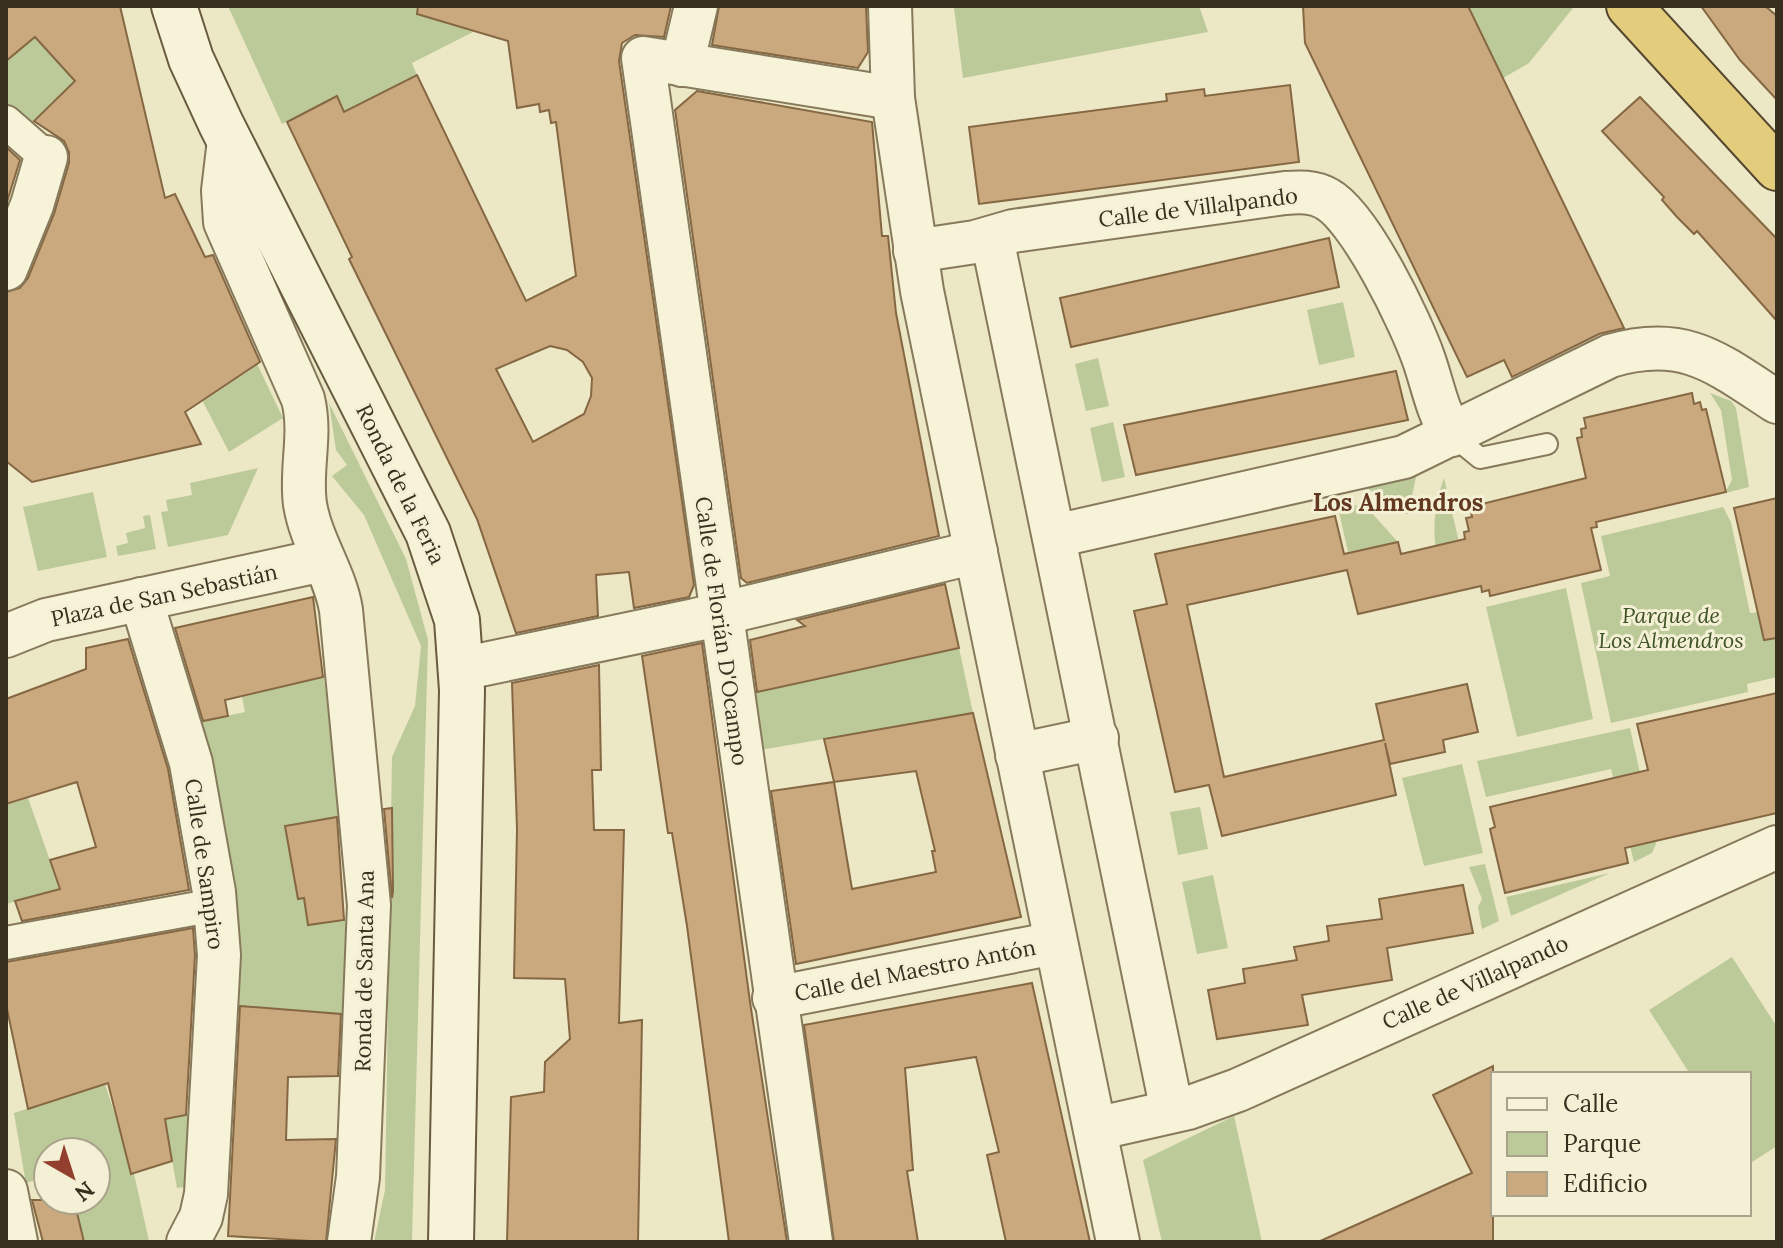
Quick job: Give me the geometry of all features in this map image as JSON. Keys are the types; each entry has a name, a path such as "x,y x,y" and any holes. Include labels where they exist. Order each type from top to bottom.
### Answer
{"highway":[{"path":"1629,6 1777,168"}],"main road":[{"name":"Ronda de la Feria","path":"174,6 191,59 229,140 435,548 457,620 461,669 451,1242"}],"street":[{"path":"682,65 696,6"},
{"path":"890,6 893,98 915,251 1118,1242"},
{"name":"Calle de Florián D'Ocampo","path":"811,1242 719,615 643,58 893,98"},
{"path":"6,122 46,157 32,205 6,269"},
{"name":"Ronda de Santa Ana","path":"229,140 223,191 225,222 303,399 308,426 304,502 312,535 341,610 369,905 358,1177 349,1242"},
{"name":"Calle de Villalpando","path":"915,251 992,238 1013,231 1285,193 1317,194 1343,211 1363,237 1420,350 1434,400 1452,435"},
{"path":"992,238 1172,1111"},
{"path":"1055,536 1387,462 1424,450 1610,356 1651,347 1701,354 1777,402"},
{"path":"461,669 719,615 976,552"},
{"name":"Plaza de San Sebastián","path":"6,636 32,623 323,560"},
{"name":"Calle de Sampiro","path":"141,599 191,763 215,905 219,955 206,1183 201,1217 188,1242"},
{"path":"1017,755 1097,738"},
{"name":"Calle de Villalpando","path":"1095,1129 1172,1111 1238,1090 1777,847"},
{"path":"6,943 215,905"},
{"name":"Calle del Maestro Antón","path":"774,998 1055,943"},
{"path":"6,1191 16,1242"}],"lane":[{"path":"1452,435 1480,458 1547,444"}],"green space":[{"path":"228,6 475,6 473,32 412,63 417,75 344,112 336,97 282,124"},
{"path":"1199,6 1208,32 963,78 954,8"},
{"path":"1467,6 1573,8 1529,63 1503,78"},
{"path":"37,34 75,81 28,126 6,109 6,61"},
{"path":"1343,302 1355,357 1319,365 1307,310"},
{"path":"1098,358 1109,406 1086,411 1075,364"},
{"path":"257,364 283,418 229,452 202,400"},
{"path":"1710,393 1731,401 1736,408 1749,487 1725,493 1732,480 1721,410"},
{"path":"329,403 406,559 428,640 412,1242 374,1242 385,1190 392,757 415,706 421,646 364,515 332,476 347,465 336,450"},
{"path":"1113,422 1125,477 1102,482 1090,428"},
{"path":"258,468 228,535 168,547 161,512 168,511 166,500 192,495 190,483"},
{"path":"1418,468 1408,514 1402,514 1366,487"},
{"path":"1444,478 1470,589 1444,595 1435,523"},
{"path":"93,492 107,557 38,571 23,507"},
{"path":"1336,498 1370,511 1398,542 1348,552"},
{"name":"Parque de Los Almendros","path":"1723,507 1731,522 1750,613 1777,611 1777,677 1747,684 1748,692 1611,723 1581,583 1610,576 1601,536"},
{"path":"150,515 156,549 118,556 116,546 128,543 126,533 145,528 143,516"},
{"path":"1566,588 1593,719 1517,737 1486,607"},
{"path":"959,648 973,713 760,750 751,693"},
{"path":"324,677 341,817 285,827 298,899 304,898 308,925 350,919 345,1014 228,1005 228,915 238,913 216,802 193,723 245,712 242,697"},
{"path":"1630,728 1656,844 1652,853 1634,862 1611,769 1486,797 1477,761"},
{"path":"1462,764 1483,853 1424,866 1402,778"},
{"path":"28,798 60,889 6,904 6,805"},
{"path":"1200,807 1208,849 1178,855 1170,812"},
{"path":"1485,864 1499,921 1482,929 1478,907 1482,899 1469,867"},
{"path":"1610,873 1511,916 1506,897"},
{"path":"1213,875 1228,948 1197,954 1182,882"},
{"path":"1732,957 1777,1027 1777,1146 1751,1163 1751,1072 1689,1072 1649,1010"},
{"path":"105,1084 134,1174 149,1241 83,1242 77,1216 112,1216 112,1136 32,1136 32,1181 26,1183 14,1113"},
{"path":"201,1113 198,1185 177,1188 165,1119"},
{"path":"1234,1116 1262,1242 1162,1242 1143,1160"}],"building":[{"path":"6,6 120,6 165,198 175,194 205,257 213,255 260,362 185,412 201,444 32,482 6,461 6,292 20,288 28,278 54,214 69,163 69,152 64,141 34,121 75,81 35,37 6,61"},
{"path":"418,6 671,6 664,37 635,35 622,43 619,61 694,585 689,597 634,608 629,572 596,575 598,616 516,633 477,519 349,259 352,257 287,122 337,96 344,112 417,75 526,301 576,276 556,122 551,123 549,110 540,112 539,104 517,108 508,41 417,14","holes":["550,346 567,350 583,362 592,378 591,396 584,414 533,442 496,369"]},
{"path":"719,6 866,6 868,52 858,68 712,45"},
{"path":"1303,6 1468,6 1624,328 1599,334 1512,377 1504,360 1467,377 1305,43"},
{"path":"1701,6 1765,6 1777,16 1777,100 1740,60"},
{"path":"1290,85 1299,162 979,204 969,127 1167,101 1166,94 1204,89 1205,96"},
{"path":"697,91 872,122 882,236 888,236 896,313 939,536 747,583 741,578 675,110"},
{"path":"1640,97 1777,239 1777,321 1697,231 1694,234 1677,217 1662,200 1664,197 1602,131"},
{"path":"6,147 20,160 6,205"},
{"path":"1329,238 1339,287 1071,347 1060,298"},
{"path":"1396,371 1408,420 1136,475 1124,425"},
{"path":"1692,393 1694,404 1700,402 1702,410 1706,409 1726,492 1596,522 1597,527 1591,528 1601,570 1490,596 1489,590 1482,592 1481,586 1358,614 1347,570 1187,605 1224,777 1384,740 1376,704 1467,684 1478,732 1443,740 1445,752 1390,764 1385,743 1396,795 1222,836 1209,785 1175,792 1134,611 1167,604 1155,554 1335,516 1344,554 1398,542 1401,554 1465,539 1464,532 1469,531 1466,518 1472,517 1470,507 1586,478 1577,438 1582,437 1581,429 1586,428 1584,418"},
{"path":"1777,498 1777,638 1764,640 1734,508"},
{"path":"945,584 959,648 757,692 750,640 805,626 797,620"},
{"path":"313,597 323,677 225,700 228,716 203,721 175,628"},
{"path":"128,639 168,769 189,890 22,921 15,901 60,889 50,860 96,847 77,782 6,804 6,699 86,669 86,648"},
{"path":"702,643 750,1002 787,1242 729,1242 687,926 672,833 668,833 642,656"},
{"path":"599,665 601,770 592,770 594,830 624,830 619,1023 642,1020 638,1242 507,1242 511,1097 544,1092 545,1062 570,1039 565,979 514,978 517,829 512,683"},
{"path":"1777,693 1777,813 1625,848 1628,863 1505,893 1490,829 1495,827 1490,807 1648,770 1637,724"},
{"path":"973,713 1021,917 796,964 771,791 834,782 824,739","holes":["916,771 935,851 932,851 936,872 852,889 834,782"]},
{"path":"392,808 393,891 392,898 384,809"},
{"path":"337,817 344,920 308,925 304,898 298,899 285,826"},
{"path":"1463,885 1473,933 1387,948 1392,980 1302,995 1308,1025 1217,1039 1208,990 1245,983 1243,969 1297,960 1294,947 1329,941 1327,926 1382,919 1379,899"},
{"path":"193,928 195,955 186,1115 165,1119 172,1161 131,1174 108,1083 28,1109 6,1004 6,962"},
{"path":"1032,983 1090,1242 1006,1242 987,1155 999,1152 976,1057 905,1068 913,1170 907,1171 918,1242 834,1242 804,1025"},
{"path":"240,1006 341,1014 338,1076 288,1077 286,1140 336,1139 326,1242 228,1236"},
{"path":"1493,1066 1493,1242 1318,1242 1472,1173 1433,1095"},
{"path":"36,1216 78,1216 84,1242 43,1242"}],"district":[{"name":"Los Almendros","path":"1398,502"}]}
